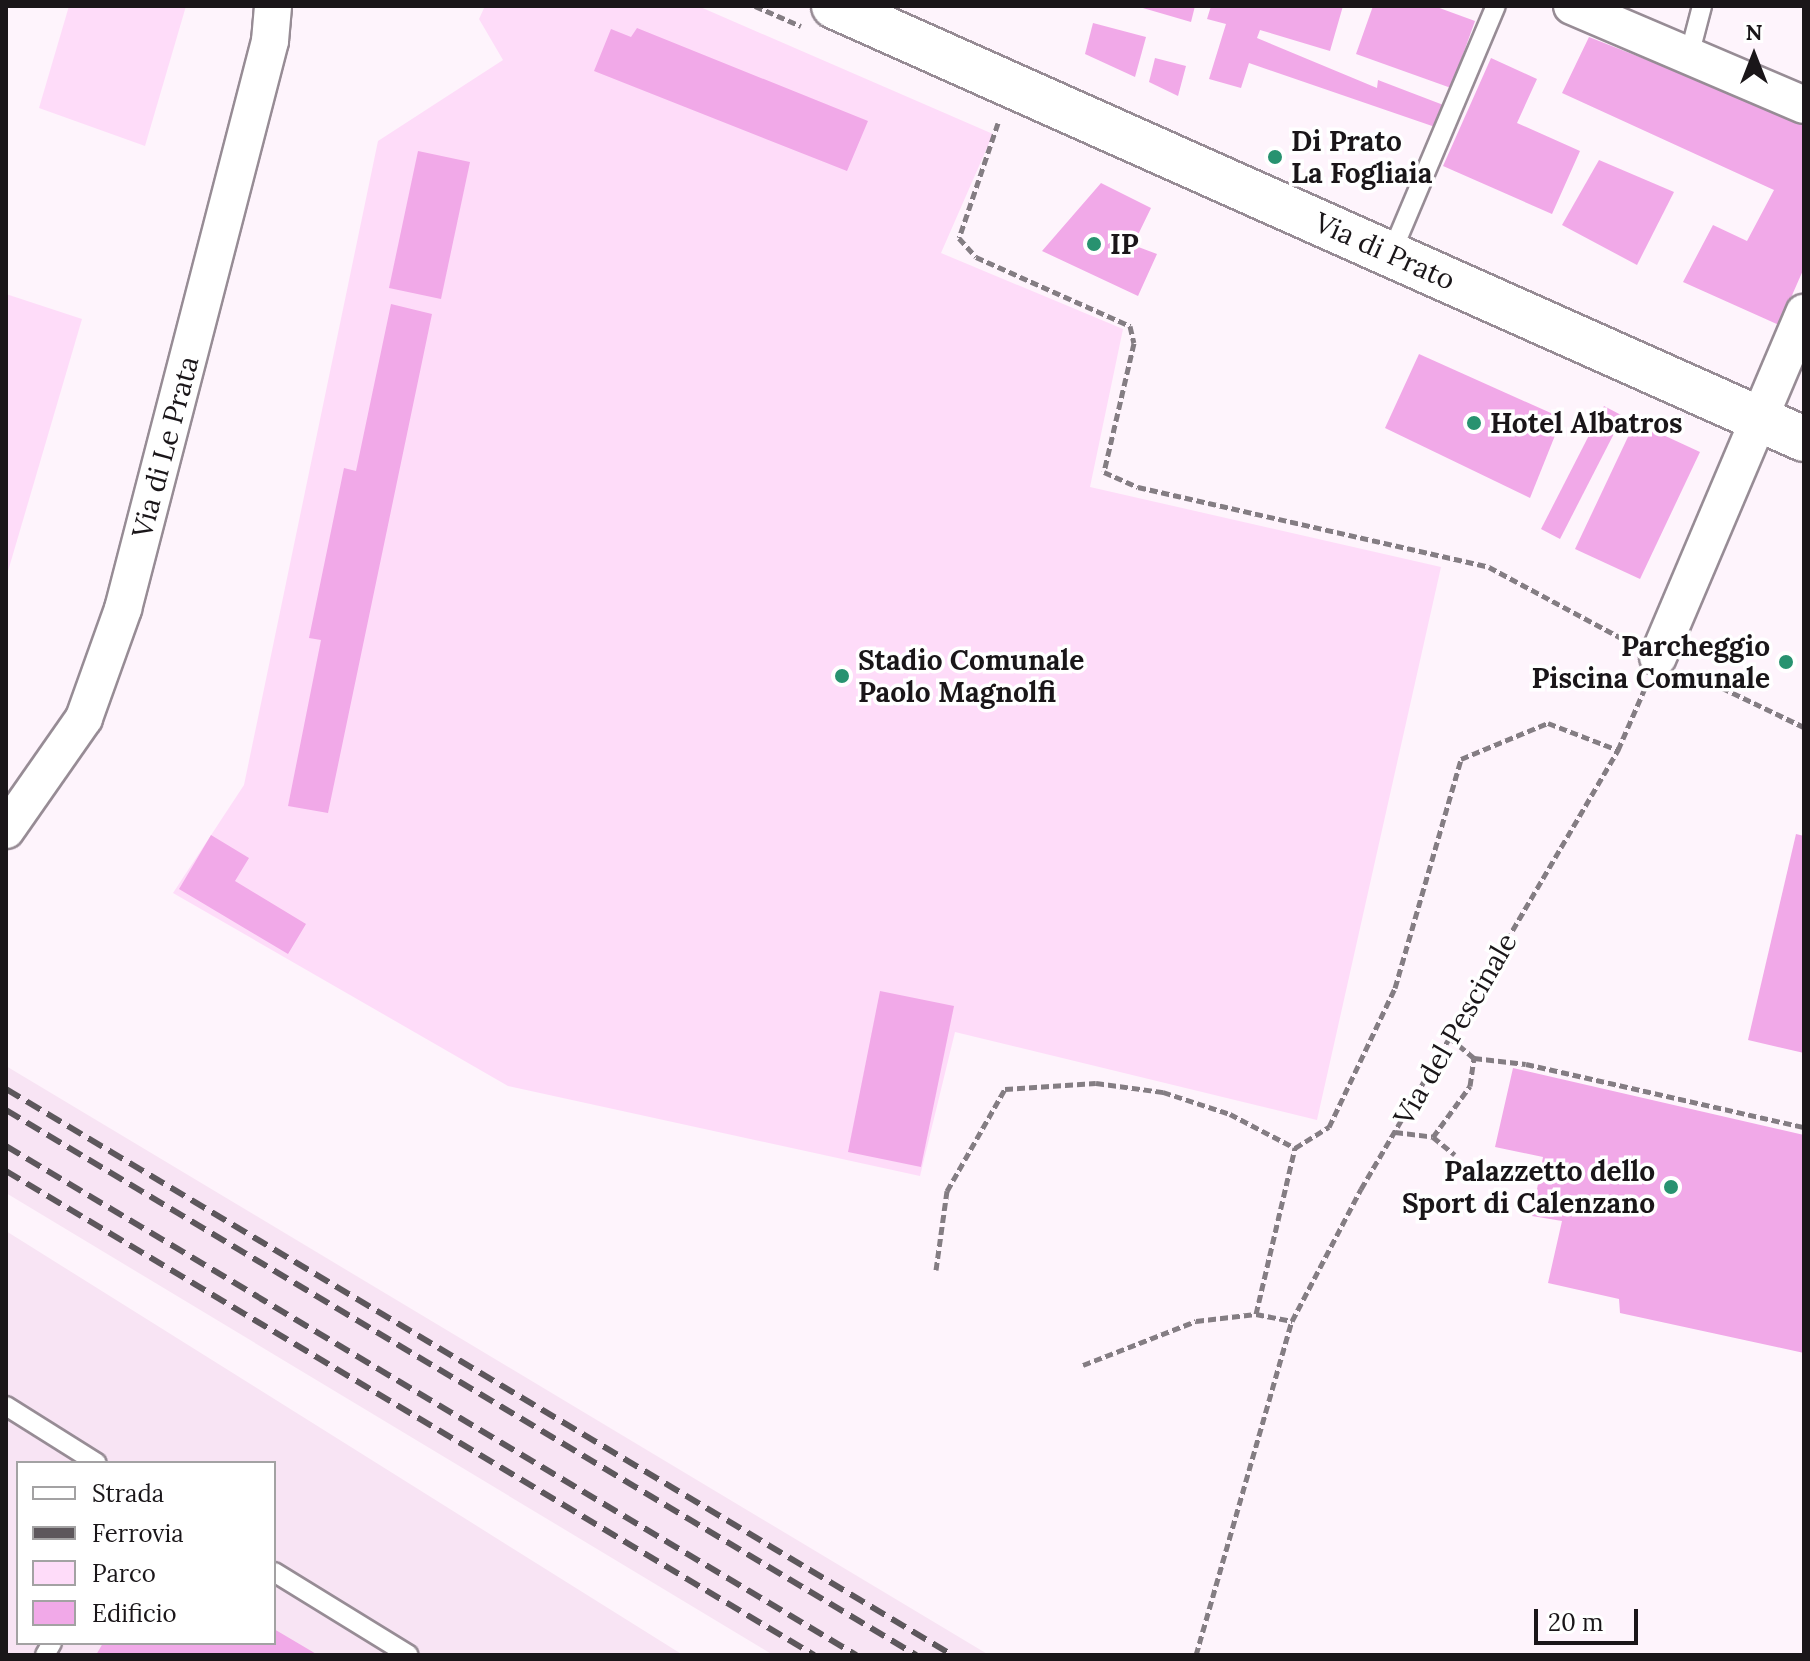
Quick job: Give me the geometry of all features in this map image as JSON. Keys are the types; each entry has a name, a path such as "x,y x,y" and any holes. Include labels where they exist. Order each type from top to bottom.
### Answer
{"main road":[{"name":"Via di Prato","path":"822,18 1391,254 1804,439"}],"street":[{"name":"Via di Le Prata","path":"6,830 84,718 123,609 271,23 287,6"},
{"path":"1572,6 1804,105"},
{"path":"1658,657 1804,313"}],"lane":[{"path":"1391,254 1496,6"},
{"path":"1689,56 1702,6"},
{"path":"6,1406 94,1461"},
{"path":"276,1573 409,1655"}],"path":[{"path":"755,6 822,18"},
{"path":"994,114 997,132 959,238 976,257 1130,326 1134,343 1104,472 1138,487 1489,567 1658,657 1804,727"},
{"name":"Via del Pescinale","path":"1196,1655 1292,1321 1395,1132 1618,750 1658,657"},
{"path":"1256,1314 1295,1148 1329,1127 1395,988 1461,759 1548,723 1618,750"},
{"path":"1450,1038 1474,1058 1526,1064 1804,1127"},
{"path":"1433,1137 1470,1086 1474,1058"},
{"path":"936,1270 947,1191 1005,1089 1096,1083 1163,1092 1230,1114 1295,1148"},
{"path":"1395,1132 1433,1137 1455,1155"},
{"path":"1083,1365 1196,1321 1256,1314 1292,1321"}],"shaded area":[{"path":"6,1066 989,1655 773,1655 6,1193"},
{"path":"6,1231 683,1655 6,1655"}],"green space":[{"path":"69,6 186,6 145,146 39,108"},
{"name":"Stadio Comunale Paolo Magnolfi","path":"485,6 698,6 993,134 941,253 1123,329 1090,487 1441,567 1317,1120 955,1032 920,1176 508,1086 173,893 244,785 378,141 503,60 479,19"},
{"path":"6,294 82,319 6,578"}],"building":[{"path":"1136,6 1195,6 1191,22"},
{"path":"1211,6 1343,6 1330,51 1260,30 1257,38 1377,88 1378,80 1446,106 1438,128 1249,63 1241,88 1209,79 1226,24 1207,19"},
{"path":"1373,6 1434,6 1475,21 1451,88 1356,54"},
{"path":"1093,23 1146,37 1135,77 1085,54"},
{"path":"637,28 868,121 847,171 594,71 611,29 631,37"},
{"path":"1589,37 1804,122 1804,268 1779,325 1683,282 1713,225 1747,241 1774,190 1562,93"},
{"path":"1155,58 1186,66 1178,96 1149,82"},
{"path":"1491,58 1537,79 1517,123 1580,151 1552,214 1443,166"},
{"path":"418,151 470,162 441,299 389,288"},
{"path":"1599,160 1674,192 1637,265 1562,225"},
{"path":"1101,183 1151,208 1133,245 1157,254 1138,296 1042,251"},
{"path":"391,304 432,314 328,813 288,806 321,640 309,638 344,468 356,471"},
{"name":"Hotel Albatros","path":"1419,354 1562,418 1530,498 1385,428"},
{"path":"1604,406 1623,416 1560,539 1541,529"},
{"path":"1635,422 1700,452 1640,579 1575,549"},
{"path":"1796,834 1804,836 1804,1053 1748,1040"},
{"path":"211,835 249,858 235,881 306,924 288,954 179,889"},
{"path":"880,991 954,1006 921,1167 848,1152"},
{"name":"Palazzetto dello Sport di Calenzano","path":"1513,1068 1804,1135 1804,1353 1620,1313 1619,1299 1548,1283 1562,1221 1532,1216 1543,1157 1495,1147"},
{"path":"276,1630 318,1655 96,1655 102,1645 276,1645"}],"railway":[{"path":"6,1089 952,1655"},
{"path":"6,1110 916,1655"},
{"path":"6,1146 856,1655"},
{"path":"6,1171 814,1655"}],"place":[{"name":"Di Prato La Fogliaia","path":"1275,157"},
{"name":"IP","path":"1094,244"},
{"name":"Hotel Albatros","path":"1474,423"},
{"name":"Parcheggio Piscina Comunale","path":"1786,662"},
{"name":"Stadio Comunale Paolo Magnolfi","path":"842,676"},
{"name":"Palazzetto dello Sport di Calenzano","path":"1671,1187"}]}
